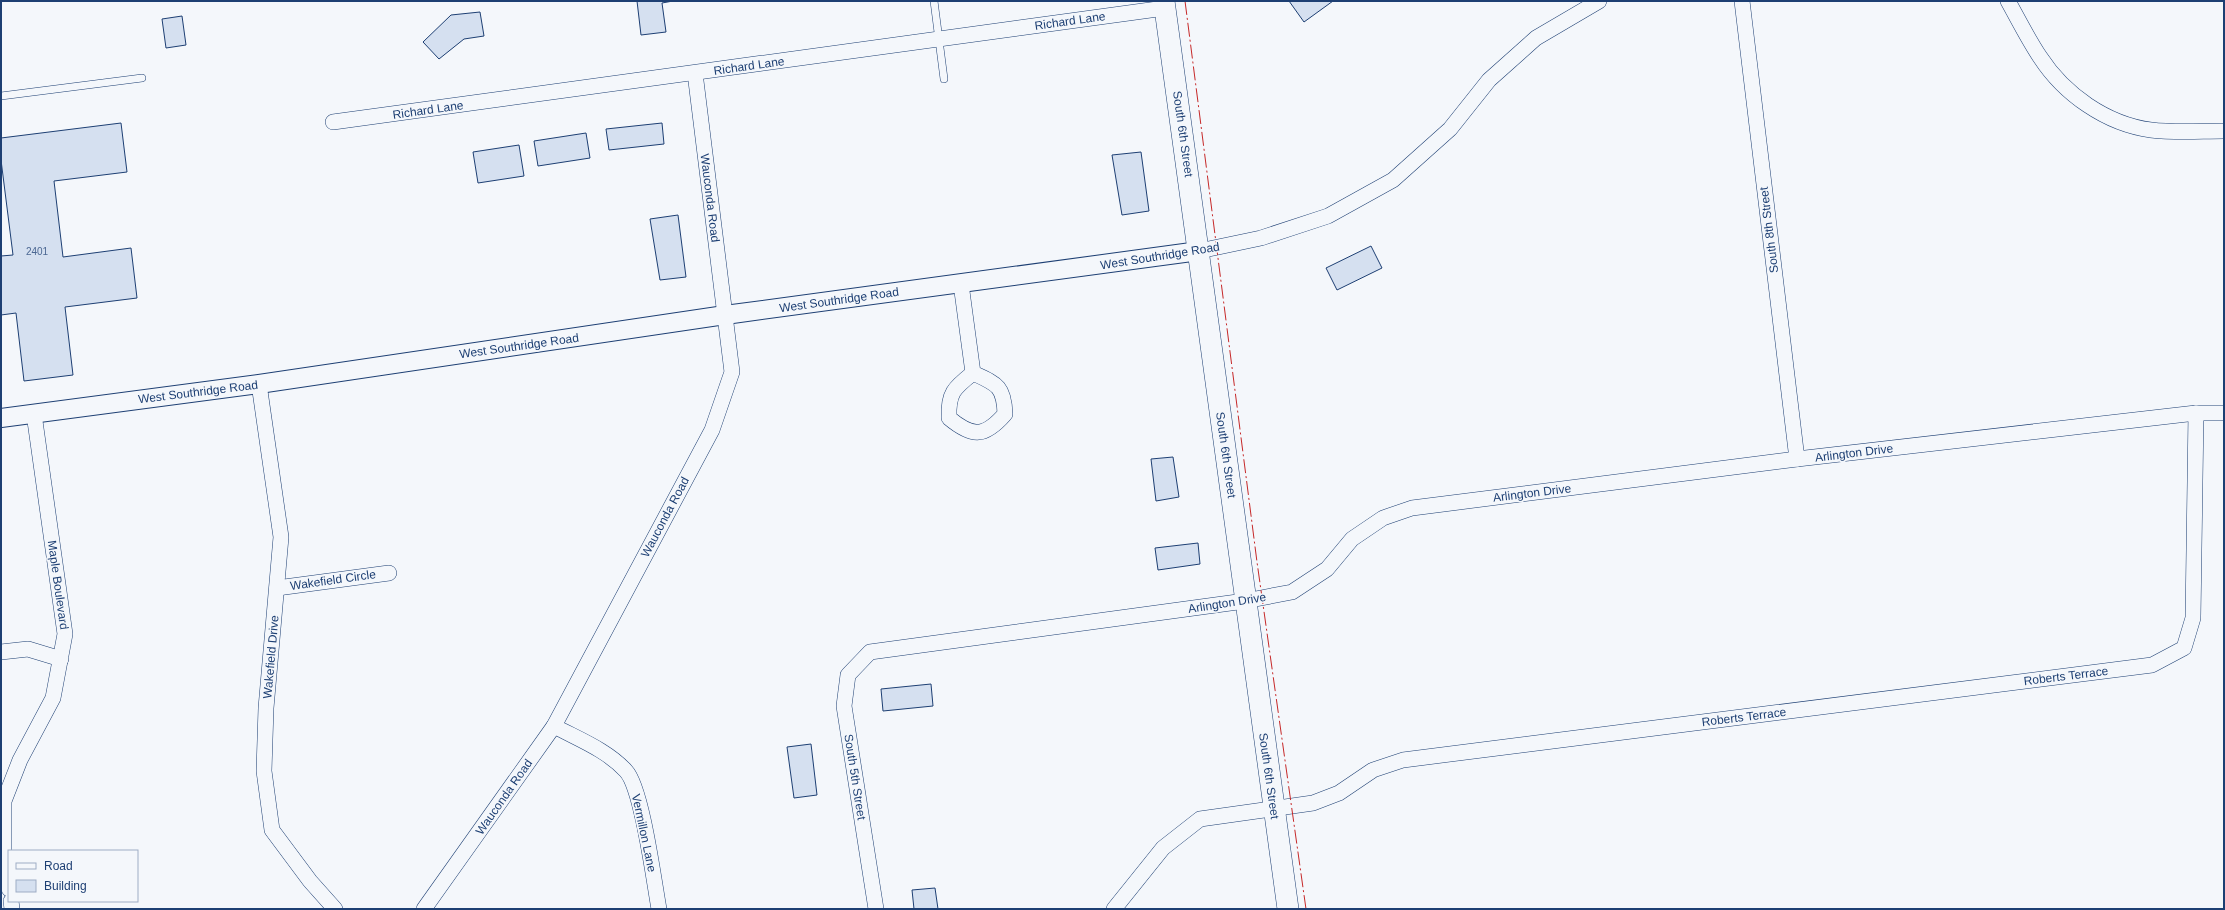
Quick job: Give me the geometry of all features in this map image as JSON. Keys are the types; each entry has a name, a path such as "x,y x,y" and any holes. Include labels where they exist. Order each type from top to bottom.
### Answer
{"main road":[{"name":"South 6th Street","path":"1165,5 1273,808 1288,909"}],"street":[{"name":"West Southridge Road","path":"1,418 259,384 725,315 1199,251 1262,238 1328,216 1393,180 1450,129 1489,80 1536,38 1599,1"},
{"name":"South 8th Street","path":"1742,1 1797,459"},
{"path":"2008,1 2040,57 2052,72 2074,95 2096,110 2120,122 2151,130 2224,131"},
{"name":"Richard Lane","path":"333,122 938,40 1165,5"},
{"name":"Wauconda Road","path":"424,909 554,726 712,430 732,372 695,73"},
{"path":"961,284 973,373"},
{"name":"Wakefield Drive","path":"259,384 281,537 266,708 264,771 272,830 310,880 335,909"},
{"name":"Arlington Drive","path":"870,652 1245,601 1292,592 1327,569 1352,539 1383,518 1412,508 1797,459 2196,413 2224,413"},
{"name":"Roberts Terrace","path":"1114,909 1163,848 1200,819 1313,803 1339,793 1373,770 1403,760 2152,665 2184,648 2192,618 2196,413"},
{"name":"Maple Boulevard","path":"8,882 4,853 4,800 20,760 53,698 65,634 34,414"},
{"name":"Wakefield Circle","path":"277,588 388,573"},
{"path":"1,652 28,649 61,659"},
{"name":"South 5th Street","path":"870,652 848,675 844,706 876,909"},
{"name":"Vermillon Lane","path":"554,726 601,751 627,772 639,798 659,909"}],"lane":[{"path":"934,1 944,79"},
{"path":"1,96 142,78"}],"building":[{"path":"637,1 673,1 662,3 666,32 641,35"},
{"path":"1289,1 1333,1 1304,22"},
{"path":"480,12 484,36 464,39 439,59 423,42 451,15"},
{"path":"182,16 186,45 166,48 162,19"},
{"path":"121,123 127,172 54,181 63,257 131,248 137,298 65,307 73,375 24,381 16,313 1,315 1,256 13,255 1,160 1,138"},
{"path":"662,123 664,144 609,150 606,129"},
{"path":"586,133 590,158 538,166 534,141"},
{"path":"519,145 524,176 478,183 473,152"},
{"path":"1141,152 1149,211 1122,215 1112,155"},
{"path":"678,215 686,277 660,280 650,219"},
{"path":"1371,246 1382,268 1337,290 1326,268"},
{"path":"1173,457 1179,497 1156,501 1151,459"},
{"path":"1198,543 1200,564 1158,570 1155,548"},
{"path":"931,684 933,706 883,711 881,689"},
{"path":"811,744 817,795 794,798 787,747"},
{"path":"935,888 938,909 914,909 912,890"}],"power":[{"path":"1185,1 1257,562 1306,909"}]}
